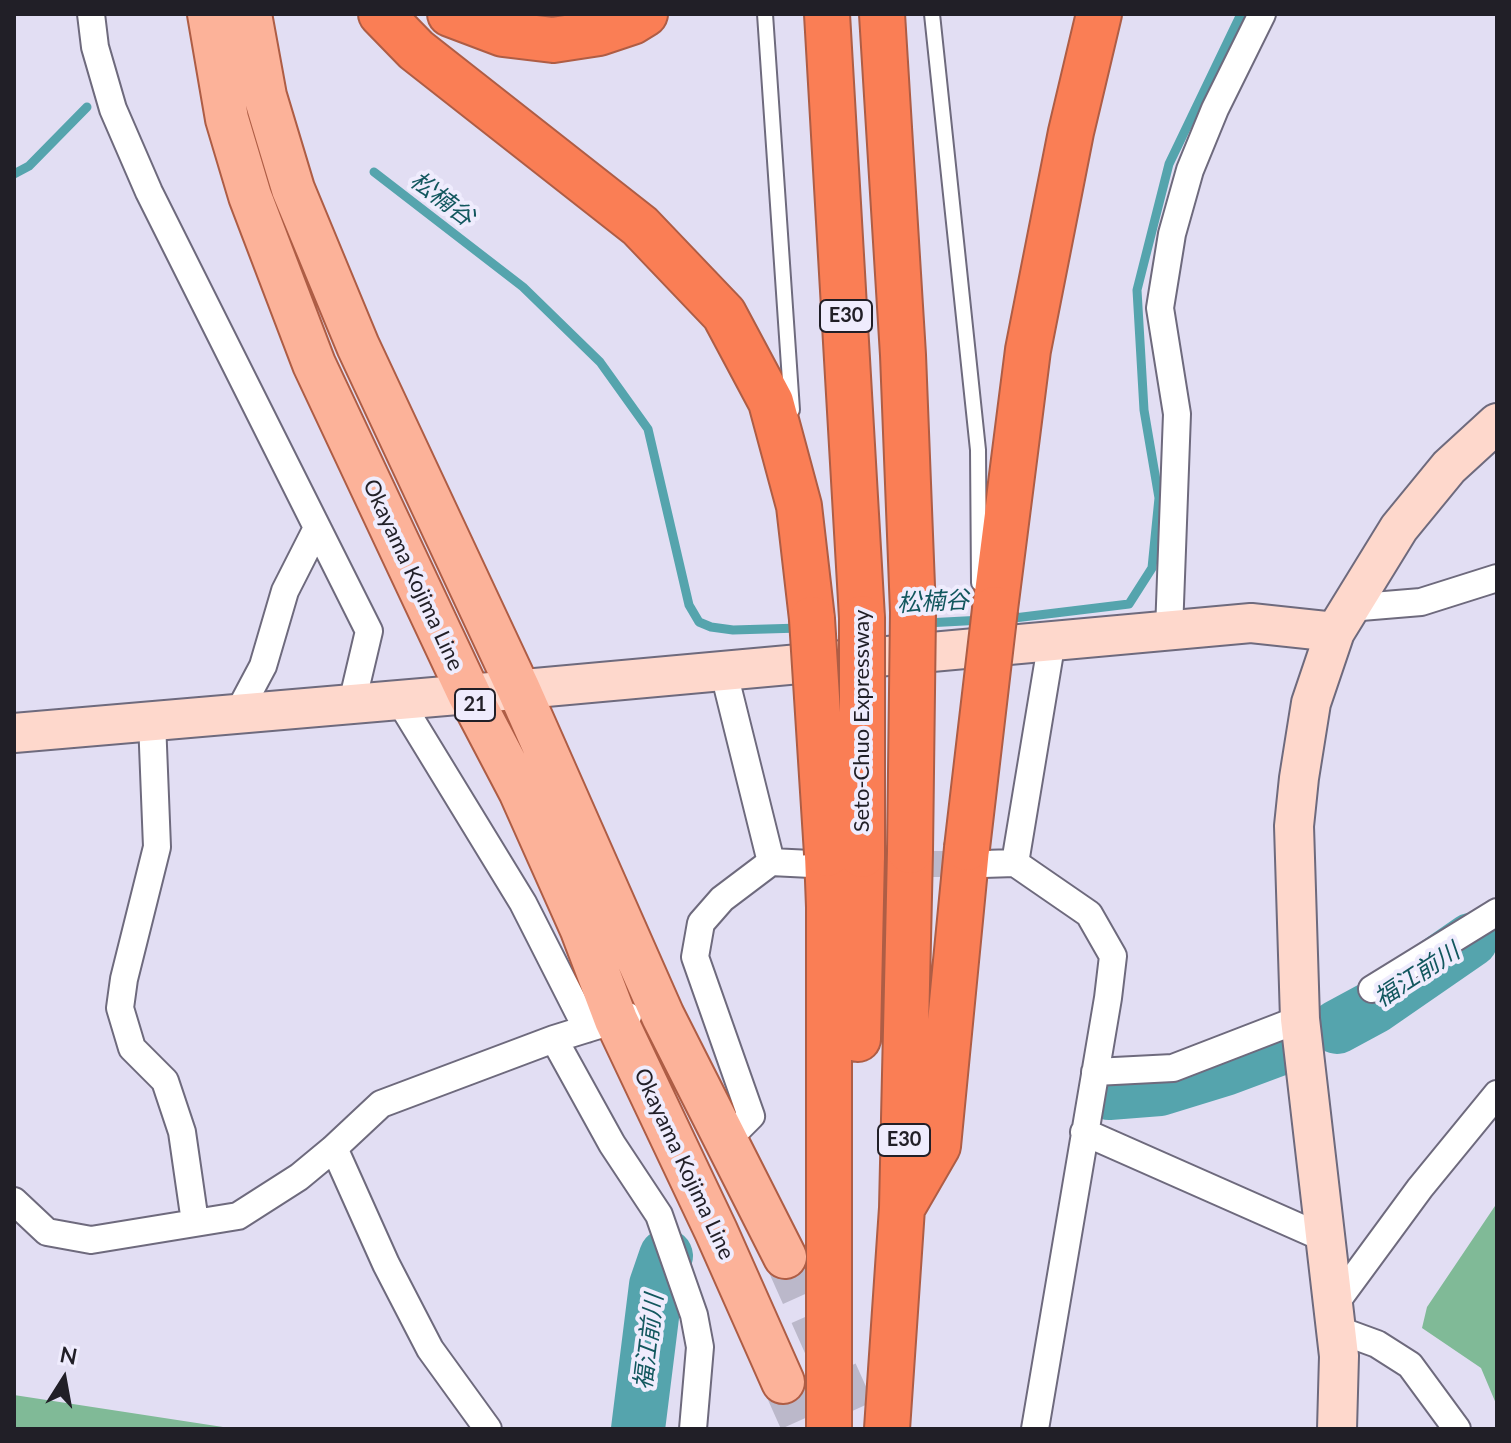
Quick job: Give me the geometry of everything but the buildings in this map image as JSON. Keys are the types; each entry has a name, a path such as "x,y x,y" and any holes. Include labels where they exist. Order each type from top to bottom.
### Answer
{"highway":[{"path":"381,14 416,50 640,226 724,314 771,402 799,506 833,858 829,907 829,1429"},
{"path":"450,14 503,34 553,40 599,33 632,22 645,14"},
{"name":"Seto-Chuo Expressway","path":"827,14 862,618 833,858 853,1225 837,1429"},
{"name":"E30","path":"882,14 903,355 913,612 902,1208 887,1429"},
{"path":"902,1208 938,1146 975,856 987,601 1028,350 1071,132 1099,14"}],"main road":[{"name":"Okayama Kojima Line","path":"209,14 227,119 250,196 314,364 469,694 520,791 582,930 602,1024 716,1231 783,1382"},
{"name":"Okayama Kojima Line","path":"250,14 265,96 293,189 358,346 519,690 658,1005 785,1257"}],"street":[{"path":"91,14 95,47 113,109 149,192 369,631 352,703"},
{"path":"1169,631 1177,414 1160,308 1162,293 1172,234 1190,170 1215,109 1262,14"},
{"path":"1337,1429 1339,1356 1300,1019 1294,826 1311,703 1342,620 1399,528 1449,467 1497,423"},
{"path":"238,713 263,666 285,591 317,528"},
{"path":"14,733 1251,623 1342,620 1421,602 1497,578"},
{"path":"1015,863 1052,640"},
{"path":"723,669 771,862"},
{"path":"399,700 523,903 602,1024"},
{"path":"152,721 157,847 124,979 120,1008 132,1048 165,1081 182,1132 195,1222"},
{"path":"975,856 1015,863 1089,914 1113,956 1035,1429"},
{"path":"726,1141 751,1116 695,957 701,923 722,899 771,862 833,858"},
{"path":"1372,989 1497,912"},
{"path":"14,1201 47,1232 91,1240 238,1216 299,1177 381,1104 554,1039 658,1005"},
{"path":"1095,1072 1173,1068 1300,1019"},
{"path":"554,1039 612,1144 659,1215 694,1315 700,1347 693,1429"},
{"path":"1335,1317 1420,1188 1497,1094"},
{"path":"1084,1132 1326,1239"},
{"path":"334,1148 386,1264 430,1349 488,1429"},
{"path":"1335,1317 1410,1365 1457,1429"}],"lane":[{"path":"765,14 799,506"},
{"path":"932,14 978,450 987,601"}],"green space":[{"path":"1497,1203 1497,1406 1481,1368 1422,1328 1427,1307"},
{"path":"14,1395 236,1429 14,1429"}],"waterway":[{"name":"松楠谷","path":"1006,619 1129,604 1152,568 1159,498 1144,410 1137,290 1169,164 1241,14"},
{"name":"松楠谷","path":"14,174 29,166 87,107"},
{"name":"松楠谷","path":"374,172 523,287 600,362 648,429 689,605 699,622 733,630 800,628"},
{"name":"松楠谷","path":"926,623 983,620"},
{"name":"福江前川","path":"1337,1027 1374,1007 1471,940"},
{"name":"福江前川","path":"1109,1093 1160,1089 1284,1047"},
{"name":"福江前川","path":"638,1429 656,1285 666,1256"}],"tunnel":[{"path":"850,864 979,864"},
{"path":"785,1257 862,1429"},
{"path":"783,1382 804,1429"}]}
